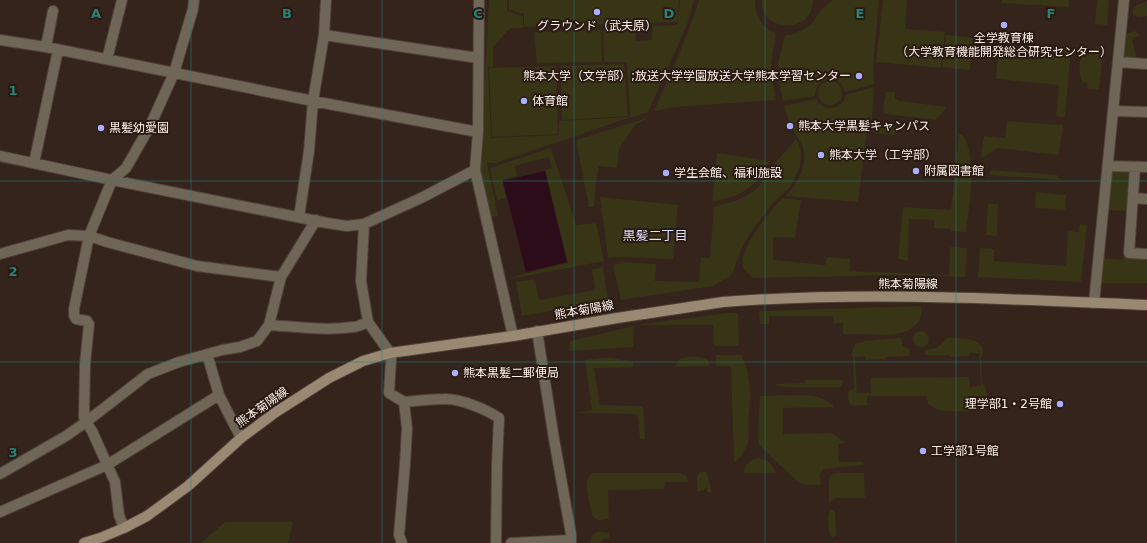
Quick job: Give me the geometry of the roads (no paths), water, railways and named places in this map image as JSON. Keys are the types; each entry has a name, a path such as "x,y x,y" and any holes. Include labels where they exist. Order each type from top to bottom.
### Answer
{"main road":[{"name":"熊本菊陽線","path":"84,543 124,528 147,516 188,486 241,438 276,412 329,378 364,361 390,353 514,336 537,331 723,302 787,298 937,297 1147,305"}],"street":[{"path":"107,59 122,0"},
{"path":"124,528 119,515 115,482 84,417 85,364 89,324 87,321 76,319 74,315 76,298 89,236 112,180 126,168 150,126 174,73 193,9 194,0"},
{"path":"299,217 309,151 313,101 324,35 326,0"},
{"path":"479,0 478,132 474,170 514,336"},
{"path":"1094,303 1124,0"},
{"path":"46,47 53,11"},
{"path":"324,35 478,58"},
{"path":"0,40 46,47 313,101 478,132"},
{"path":"34,163 58,50"},
{"path":"1118,62 1147,64"},
{"path":"1113,110 1147,112"},
{"path":"0,156 112,180 347,226 364,224 421,198 474,170"},
{"path":"1108,166 1147,167"},
{"path":"1135,167 1129,253 1147,254"},
{"path":"1133,198 1147,199"},
{"path":"0,474 66,436 148,374 179,362 222,350 240,347 257,341 270,325 281,277 316,220"},
{"path":"364,224 361,281 368,322 390,353 389,393 404,402 446,399 465,402 492,413 499,418 496,543"},
{"path":"0,254 68,235 89,236 197,266 281,277"},
{"path":"270,325 307,328 338,328 355,327 368,322"},
{"path":"511,543 571,541 537,331"},
{"path":"207,354 219,395 241,438"},
{"path":"0,512 107,465 219,395"},
{"path":"402,543 399,535 407,428 404,402"}],"place":[{"name":"グラウンド（武夫原）","path":"597,12"},
{"name":"全学教育棟 （大学教育機能開発総合研究センター）","path":"1004,25"},
{"name":"熊本大学（文学部）;放送大学学園放送大学熊本学習センター","path":"859,76"},
{"name":"体育館","path":"524,101"},
{"name":"熊本大学黒髪キャンパス","path":"790,126"},
{"name":"黒髪幼愛園","path":"101,128"},
{"name":"熊本大学（工学部）","path":"821,155"},
{"name":"附属図書館","path":"916,171"},
{"name":"学生会館、福利施設","path":"666,173"},
{"name":"熊本黒髪二郵便局","path":"455,373"},
{"name":"理学部1・2号館","path":"1060,404"},
{"name":"工学部1号館","path":"923,451"}],"district":[{"name":"黒髪二丁目","path":"655,235"}]}
